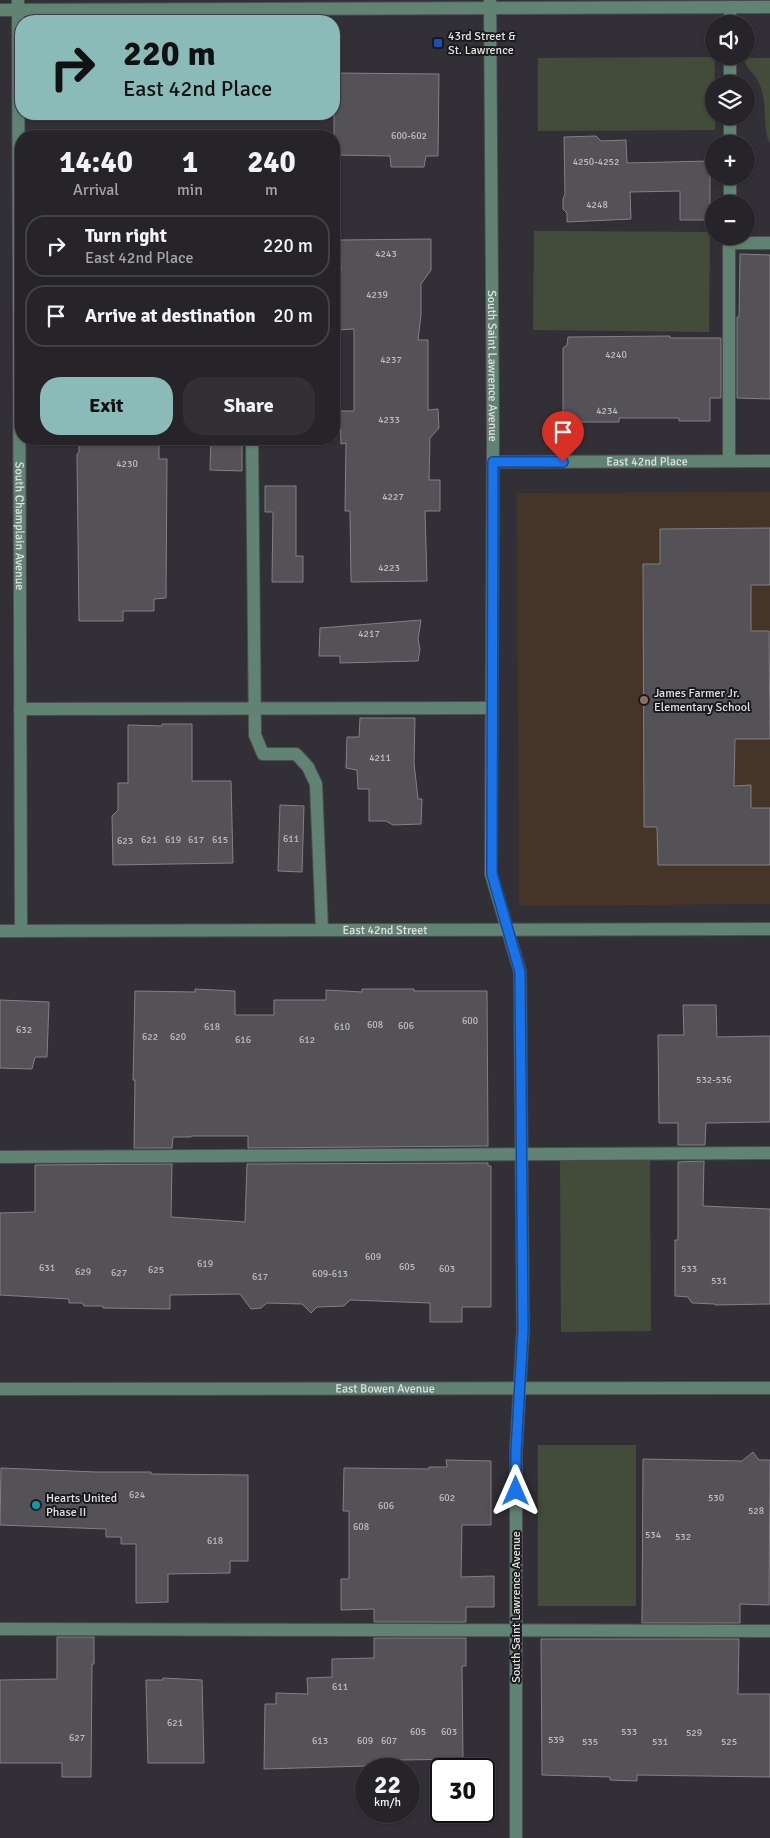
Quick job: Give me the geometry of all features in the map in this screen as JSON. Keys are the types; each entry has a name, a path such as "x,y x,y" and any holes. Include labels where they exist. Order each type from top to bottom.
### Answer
{"street":[{"path":"0,10 18,5 490,4 770,7"},
{"name":"South Saint Lawrence Avenue","path":"490,4 493,462 492,874 520,972 523,1330 516,1451 516,1838"},
{"path":"730,7 730,15"},
{"path":"755,242 770,243"},
{"path":"729,245 729,461"},
{"name":"South Champlain Avenue","path":"20,445 21,931"},
{"path":"252,445 255,735 263,754 296,754 308,767 316,784 322,930"},
{"name":"East 42nd Place","path":"493,462 770,461"},
{"path":"20,709 492,708"},
{"name":"East 42nd Street","path":"0,931 770,929"},
{"path":"0,1156 770,1153"},
{"name":"East Bowen Avenue","path":"0,1389 770,1388"},
{"path":"0,1629 770,1630"}],"shaded area":[{"name":"James Farmer Jr. Elementary School","path":"770,492 770,904 519,906 517,493"}],"green space":[{"path":"705,57 705,65 715,65 715,75 705,75 705,125 715,125 715,130 538,131 538,58"},
{"path":"755,58 770,58 770,144 767,137 763,97 758,81 746,65 755,65"},
{"path":"534,231 705,232 705,245 710,245 709,332 533,330"},
{"path":"650,1160 651,1331 561,1332 560,1161"},
{"path":"538,1445 636,1445 636,1606 538,1606"}],"building":[{"path":"340,73 439,74 438,156 426,156 424,167 391,167 390,156 340,155 340,130 334,130 334,120 340,120"},
{"path":"596,136 601,141 626,140 627,163 705,161 705,185 710,185 710,195 705,195 705,220 680,220 680,191 630,192 631,219 567,222 567,213 563,209 565,194 564,137"},
{"path":"431,239 431,270 421,284 421,315 418,340 428,340 428,410 438,409 439,428 430,438 429,480 440,480 440,511 425,511 427,581 351,582 350,511 345,511 346,443 341,444 340,411 354,411 354,329 340,330 340,240"},
{"path":"740,254 770,255 770,399 737,398 737,317 739,317"},
{"path":"670,336 670,338 721,338 721,398 710,398 710,421 679,421 679,418 619,418 619,422 563,422 563,348 567,345 568,337"},
{"path":"79,445 159,445 159,459 167,459 166,598 154,599 154,611 123,611 123,621 79,621 77,454 79,452"},
{"path":"211,445 242,445 242,471 210,470"},
{"path":"265,486 296,486 296,556 303,556 303,582 272,582 273,512 265,512"},
{"path":"770,528 770,585 751,585 751,631 769,631 770,739 735,739 734,786 751,785 751,808 770,808 770,865 658,865 657,827 644,827 643,564 660,564 660,529"},
{"path":"421,620 418,639 420,649 418,661 340,663 340,656 319,656 320,628"},
{"path":"360,718 415,718 414,763 418,799 422,799 421,824 393,825 386,821 369,821 369,789 358,789 357,770 346,768 347,737 359,737"},
{"path":"162,724 192,724 192,781 231,781 233,863 113,865 112,816 118,810 118,783 128,783 128,725 162,726"},
{"path":"280,805 304,806 302,872 278,871"},
{"path":"195,989 235,991 235,1015 274,1015 274,1000 326,1000 326,990 362,992 362,989 487,991 488,1146 248,1148 248,1136 191,1136 173,1137 172,1148 134,1148 135,991 195,992"},
{"path":"0,1000 49,1002 47,1057 35,1057 32,1069 0,1068"},
{"path":"683,1005 716,1005 717,1037 770,1036 770,1122 706,1123 705,1145 678,1145 678,1123 659,1123 658,1035 684,1035"},
{"path":"704,1161 703,1206 770,1209 770,1304 715,1305 692,1303 688,1297 675,1296 675,1240 678,1240 678,1162"},
{"path":"488,1163 488,1166 491,1166 491,1307 462,1307 462,1322 430,1322 430,1303 350,1300 344,1306 317,1307 311,1313 302,1304 267,1303 261,1308 251,1309 240,1294 170,1295 170,1309 103,1308 103,1306 84,1306 82,1303 69,1303 69,1299 0,1295 0,1213 35,1212 35,1165 172,1164 171,1217 245,1222 247,1164"},
{"path":"753,1452 759,1460 770,1460 769,1605 740,1604 740,1623 642,1623 643,1459 742,1461"},
{"path":"446,1460 491,1461 491,1525 462,1525 461,1577 494,1576 494,1607 466,1607 466,1622 374,1622 374,1609 341,1610 341,1579 349,1579 349,1511 343,1511 344,1468 429,1469 429,1467 447,1467"},
{"path":"1,1468 151,1472 151,1474 248,1475 248,1561 230,1561 230,1573 168,1574 168,1602 136,1603 136,1544 121,1544 121,1537 106,1537 106,1529 0,1525"},
{"path":"57,1637 94,1637 91,1777 62,1777 62,1763 0,1763 0,1680 57,1679"},
{"path":"374,1638 466,1638 466,1666 462,1666 463,1758 420,1760 420,1758 355,1758 355,1766 264,1769 265,1704 276,1704 276,1693 308,1694 307,1678 332,1677 332,1659 374,1658"},
{"path":"541,1639 739,1639 738,1694 770,1694 770,1777 637,1775 637,1781 610,1780 610,1777 542,1775"},
{"path":"163,1678 202,1680 204,1763 148,1763 146,1680 163,1680"}],"place":[{"name":"43rd Street & St. Lawrence","path":"438,43"},
{"name":"James Farmer Jr. Elementary School","path":"644,700"},
{"name":"Hearts United Phase II","path":"36,1505"}],"route":[{"path":"516,1491 516,1451 523,1330 520,972 492,874 493,462 563,462"}]}
